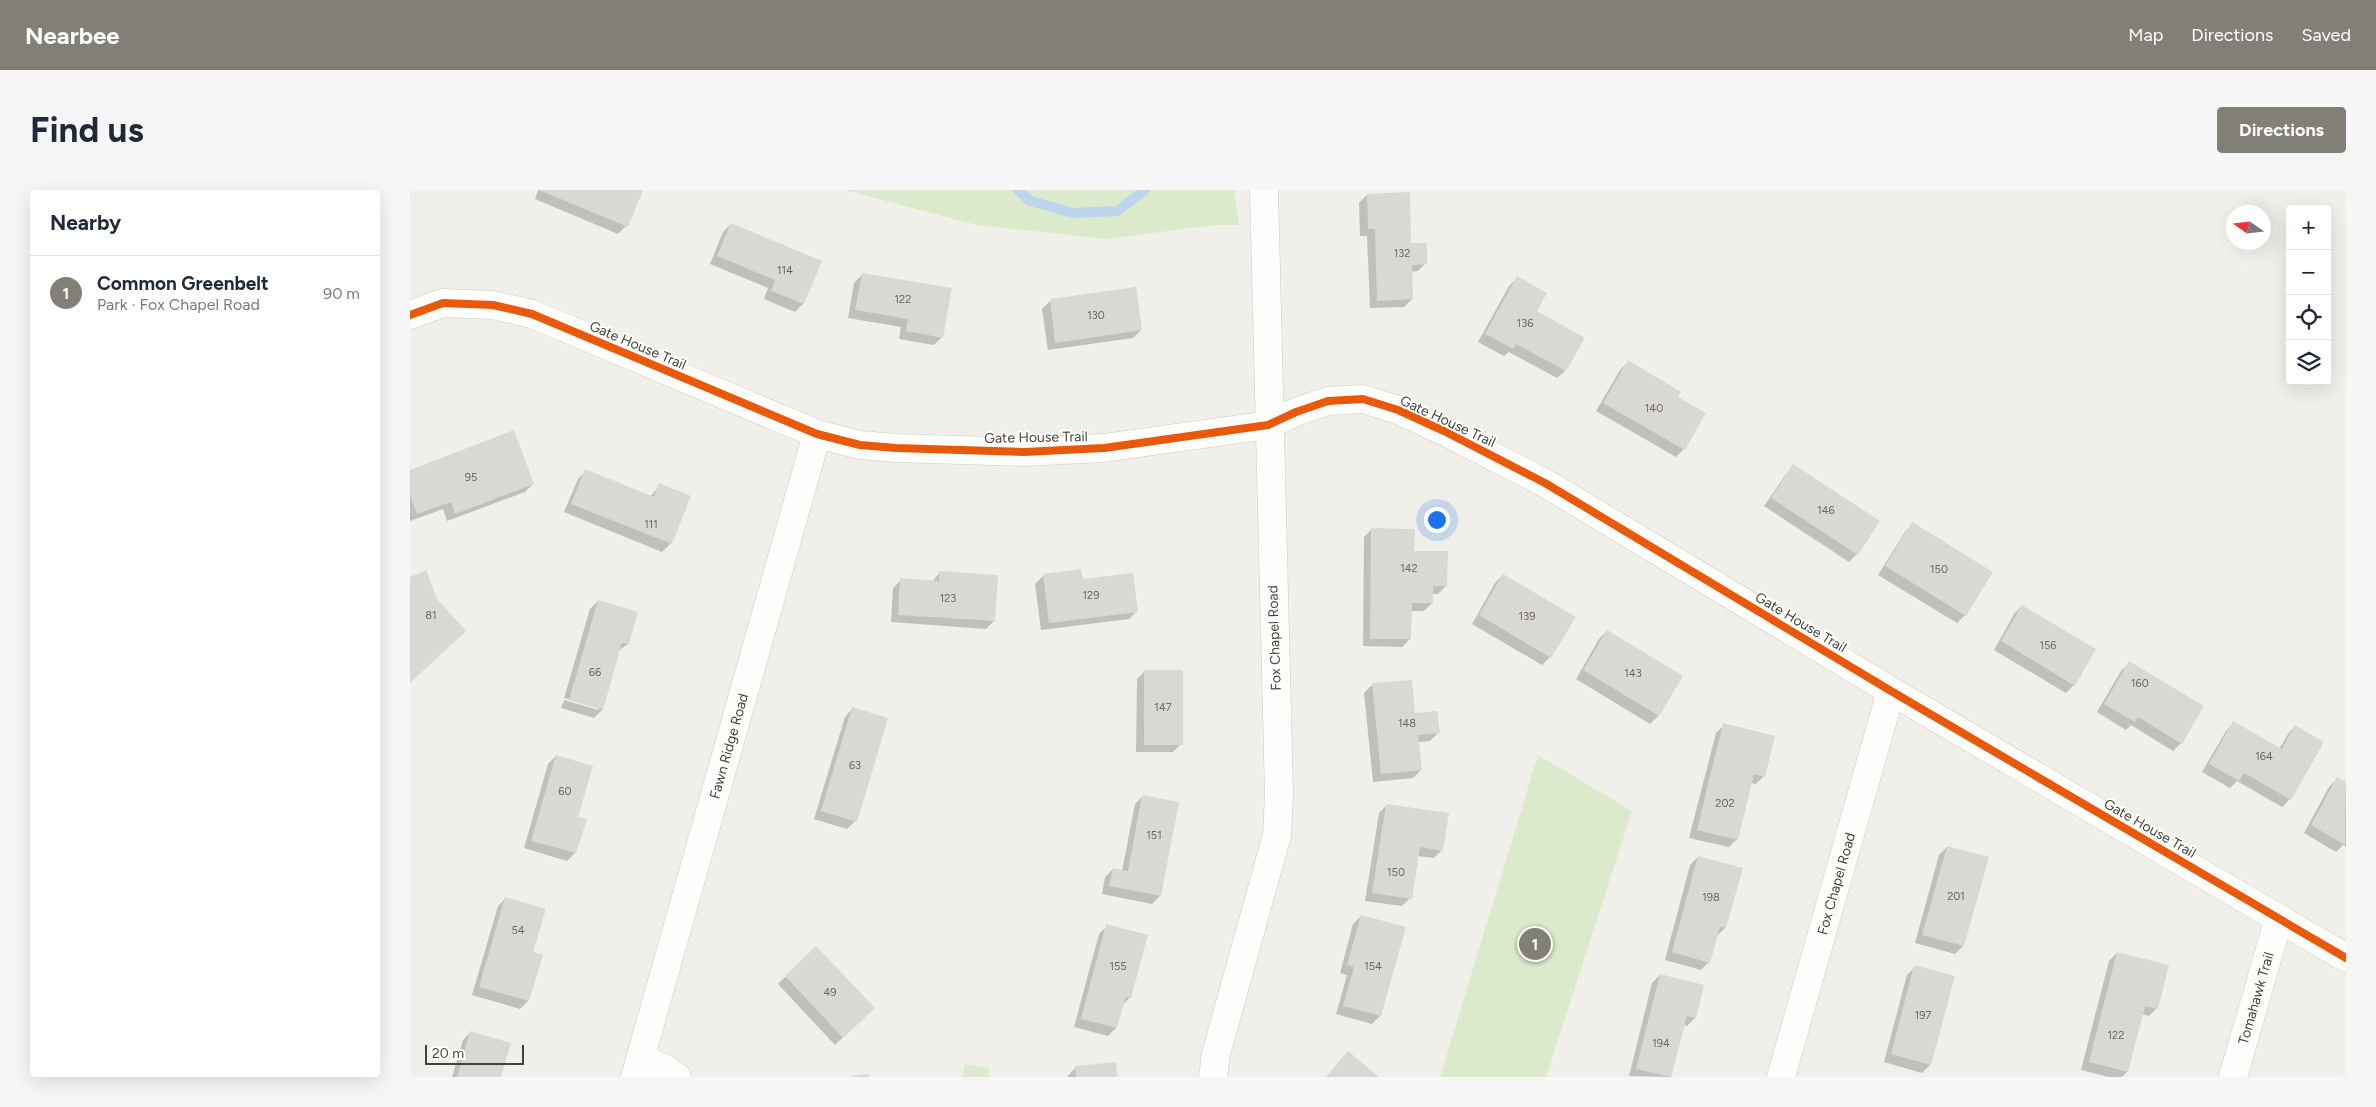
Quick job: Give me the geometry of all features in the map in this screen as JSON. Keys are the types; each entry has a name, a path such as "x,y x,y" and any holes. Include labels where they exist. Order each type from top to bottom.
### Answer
{"street":[{"name":"Fox Chapel Road","path":"1213,1077 1216,1054 1276,835 1279,794 1268,425 1264,190"},
{"name":"Gate House Trail","path":"410,315 443,303 469,302 493,305 532,314 817,434 860,445 1024,452 1104,448 1268,425 1296,412 1328,401 1363,399 1398,410 1444,431 1545,483 1891,691 2346,958"},
{"name":"Fawn Ridge Road","path":"677,1077 666,1069 638,1067 817,434"},
{"name":"Fox Chapel Road","path":"1781,1077 1891,691"},
{"name":"Tomahawk Trail","path":"2233,1077 2279,918"}],"green space":[{"path":"845,190 1234,190 1239,225 1215,225 1106,239 977,225"},
{"path":"1538,755 1632,811 1546,1077 1440,1077"},
{"path":"965,1064 989,1068 989,1077 962,1077"}],"building":[{"path":"539,190 643,190 628,227"},
{"path":"1410,192 1411,243 1427,243 1427,264 1412,265 1413,299 1377,301 1375,229 1368,229 1367,194"},
{"path":"731,223 822,261 804,304 771,291 775,280 717,256"},
{"path":"862,273 952,288 943,338 906,331 908,319 855,310"},
{"path":"1517,276 1547,293 1537,311 1585,338 1566,371 1516,344 1513,349 1485,334"},
{"path":"1136,287 1142,330 1055,343 1050,299"},
{"path":"1628,360 1681,392 1678,397 1706,413 1685,450 1603,403"},
{"path":"514,430 534,484 455,514 451,502 417,514 410,496 410,470"},
{"path":"1793,464 1880,521 1858,555 1771,498"},
{"path":"585,469 654,497 659,483 691,496 672,544 571,504"},
{"path":"1912,522 1993,572 1966,616 1885,566"},
{"path":"1371,528 1415,529 1414,551 1448,551 1447,586 1433,586 1433,603 1412,603 1411,639 1370,639"},
{"path":"1081,569 1083,579 1133,573 1138,612 1049,623 1043,574"},
{"path":"426,570 437,599 466,631 410,683 410,577"},
{"path":"939,571 998,575 995,621 898,615 900,578 939,581"},
{"path":"1503,574 1576,617 1551,658 1479,615"},
{"path":"598,600 638,612 629,644 622,643 603,710 569,700"},
{"path":"2022,605 2096,649 2075,686 2001,641"},
{"path":"1607,630 1683,676 1659,716 1583,670"},
{"path":"2129,661 2204,706 2182,744 2138,717 2135,722 2104,704"},
{"path":"1144,670 1183,670 1183,745 1144,745"},
{"path":"1412,680 1415,713 1437,711 1440,733 1418,735 1422,770 1381,774 1372,683"},
{"path":"852,707 888,718 857,822 821,811"},
{"path":"2233,721 2282,749 2295,725 2324,742 2291,800 2244,773 2239,781 2209,764"},
{"path":"1723,723 1775,736 1765,777 1754,774 1738,840 1697,830"},
{"path":"556,755 593,766 578,817 587,819 576,853 531,841"},
{"path":"2337,777 2346,782 2345,845 2311,825"},
{"path":"1142,795 1179,802 1161,896 1109,886 1113,868 1128,871"},
{"path":"1386,804 1449,813 1443,851 1420,847 1412,899 1372,893"},
{"path":"1947,846 1989,857 1964,946 1922,935"},
{"path":"1698,856 1743,868 1726,928 1720,927 1710,963 1672,952"},
{"path":"505,897 546,909 533,952 543,955 529,1001 479,987"},
{"path":"1361,915 1406,927 1381,1016 1343,1006 1354,967 1347,965"},
{"path":"1106,924 1148,935 1131,998 1126,997 1117,1028 1081,1019"},
{"path":"816,946 875,1008 843,1038 785,976"},
{"path":"2117,952 2169,965 2158,1009 2145,1006 2128,1072 2089,1062"},
{"path":"1914,965 1955,976 1931,1065 1891,1054"},
{"path":"1660,974 1704,985 1696,1018 1687,1016 1671,1077 1636,1069"},
{"path":"470,1031 511,1043 501,1077 457,1077"},
{"path":"1348,1051 1379,1077 1326,1077"},
{"path":"1116,1062 1117,1077 1076,1077 1075,1066"},
{"path":"868,1074 869,1077 852,1077 852,1076"}],"waterway":[{"path":"1018,190 1030,201 1073,213 1117,211 1145,190"}],"cycle path":[{"path":"410,315 443,303 493,305 532,314 817,434 860,445 1024,452 1104,448 1268,425 1296,412 1328,401 1363,399 1398,410 1444,431 1545,483 1891,691 2346,958"}],"place":[{"name":"Common Greenbelt","path":"1535,944"}]}
